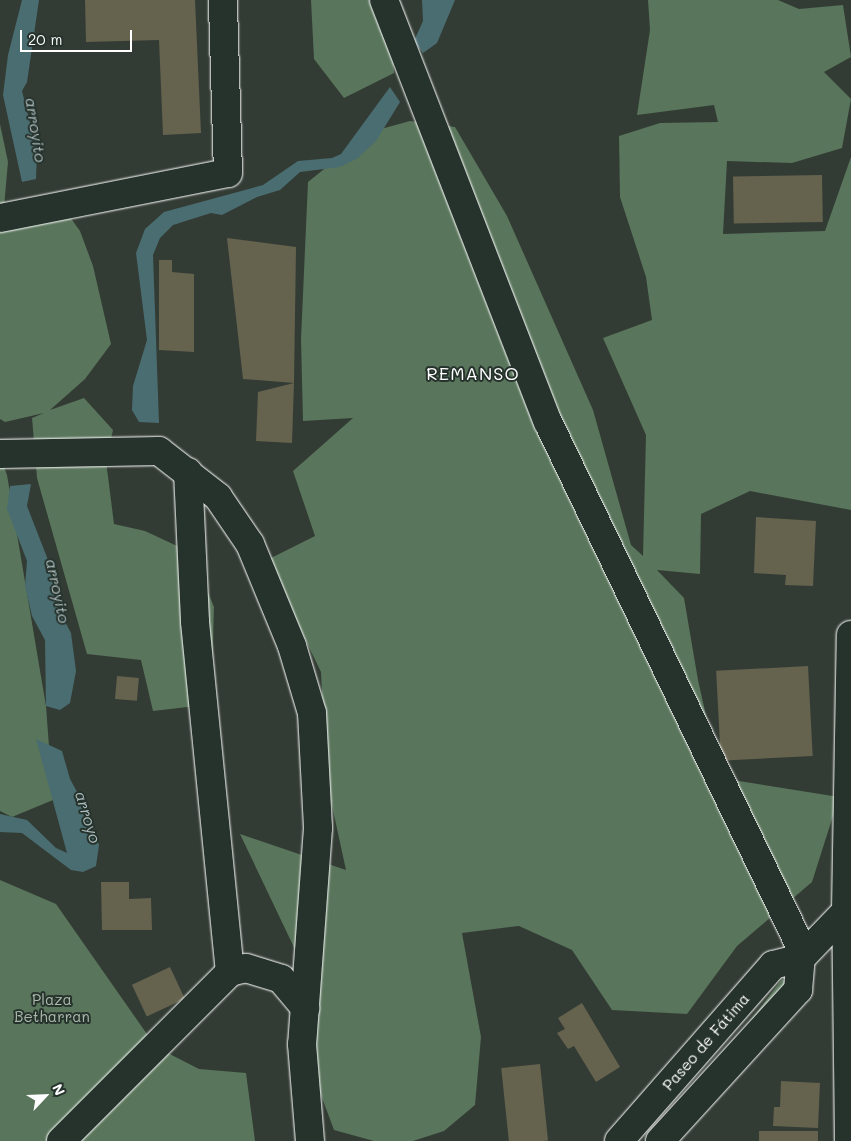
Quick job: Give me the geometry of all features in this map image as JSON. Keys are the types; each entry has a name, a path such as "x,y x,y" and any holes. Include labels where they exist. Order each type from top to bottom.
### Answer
{"street":[{"path":"0,218 228,173 222,0"},
{"path":"384,0 548,422 803,956 848,908"},
{"path":"0,454 159,451 188,472 218,498 250,544 292,646 312,713 318,828 302,1044 310,1141"},
{"path":"188,472 196,622 230,972"},
{"path":"849,1141 848,908 851,635"},
{"name":"Paseo de Fátima","path":"619,1141 773,965 803,956 798,990 660,1141"},
{"path":"61,1141 230,972 246,968 281,979 305,1008"}],"green space":[{"path":"311,0 380,0 390,15 394,73 344,98 314,59"},
{"path":"648,0 778,0 799,9 843,5 851,57 824,72 851,99 842,148 792,163 727,161 723,234 825,231 851,157 851,510 750,491 701,514 700,574 657,570 684,598 698,680 720,778 839,797 812,882 737,946 687,1014 612,1010 572,950 519,926 462,933 481,1037 475,1105 444,1131 413,1141 374,1141 334,1130 302,1044 301,962 240,834 346,870 326,778 321,672 267,560 315,536 293,471 353,418 303,421 301,339 308,182 370,132 410,121 455,127 507,216 593,410 631,545 643,556 646,435 603,338 652,320 646,277 620,197 619,136 660,123 718,122 714,105 637,115 650,30"},
{"path":"0,124 8,162 4,207 0,208"},
{"path":"62,206 80,231 93,266 111,344 85,379 50,410 84,398 113,430 106,461 114,524 145,531 192,553 214,607 212,678 196,706 153,711 141,660 87,654 37,478 32,418 44,413 5,422 0,419 0,222"},
{"path":"0,456 7,475 46,706 53,800 12,817 0,811"},
{"name":"Plaza Betharran","path":"0,880 56,904 156,1047 199,1069 246,1073 255,1141 0,1141"},
{"path":"782,979 786,982 666,1141 660,1141"}],"water":[{"path":"22,0 39,0 27,82 22,91 37,151 36,179 22,182 3,95 8,55"},
{"path":"422,0 455,0 437,43 423,53 414,41 423,21"},
{"path":"390,87 400,102 376,141 358,158 340,167 300,172 280,190 257,197 222,215 211,213 173,225 160,238 153,255 159,423 139,422 132,410 133,386 147,340 136,253 145,229 164,212 263,185 298,161 332,158 341,154"},
{"path":"31,484 27,506 48,560 59,610 71,633 76,671 70,703 60,710 46,706 45,640 32,616 25,586 27,561 7,509 10,486"},
{"name":"arroyo","path":"36,739 62,751 70,779 88,812 99,845 96,866 83,872 71,870 22,833 0,832 0,814 27,820 56,848 67,853"}],"building":[{"path":"85,0 195,0 201,133 163,135 159,40 86,42"},
{"path":"822,175 823,222 734,224 733,177"},
{"path":"227,238 296,247 294,383 243,379"},
{"path":"159,260 172,260 172,272 194,274 194,352 159,350"},
{"path":"294,383 292,443 256,441 258,392"},
{"path":"756,517 816,521 813,586 785,585 786,575 754,573"},
{"path":"808,666 813,756 721,761 716,671"},
{"path":"117,676 139,678 137,701 115,699"},
{"path":"101,882 129,882 129,899 151,898 152,930 102,930"},
{"path":"170,967 185,999 147,1016 132,985"},
{"path":"582,1003 620,1067 596,1082 574,1046 568,1049 557,1033 565,1029 558,1018"},
{"path":"540,1064 548,1141 509,1141 501,1068"},
{"path":"781,1081 820,1083 818,1128 773,1126 774,1107 780,1107"},
{"path":"759,1131 818,1131 818,1141 759,1141"}],"district":[{"name":"REMANSO","path":"473,373"}],"water label":[{"name":"arroyito","path":"36,130"},
{"name":"arroyito","path":"58,591"}]}
